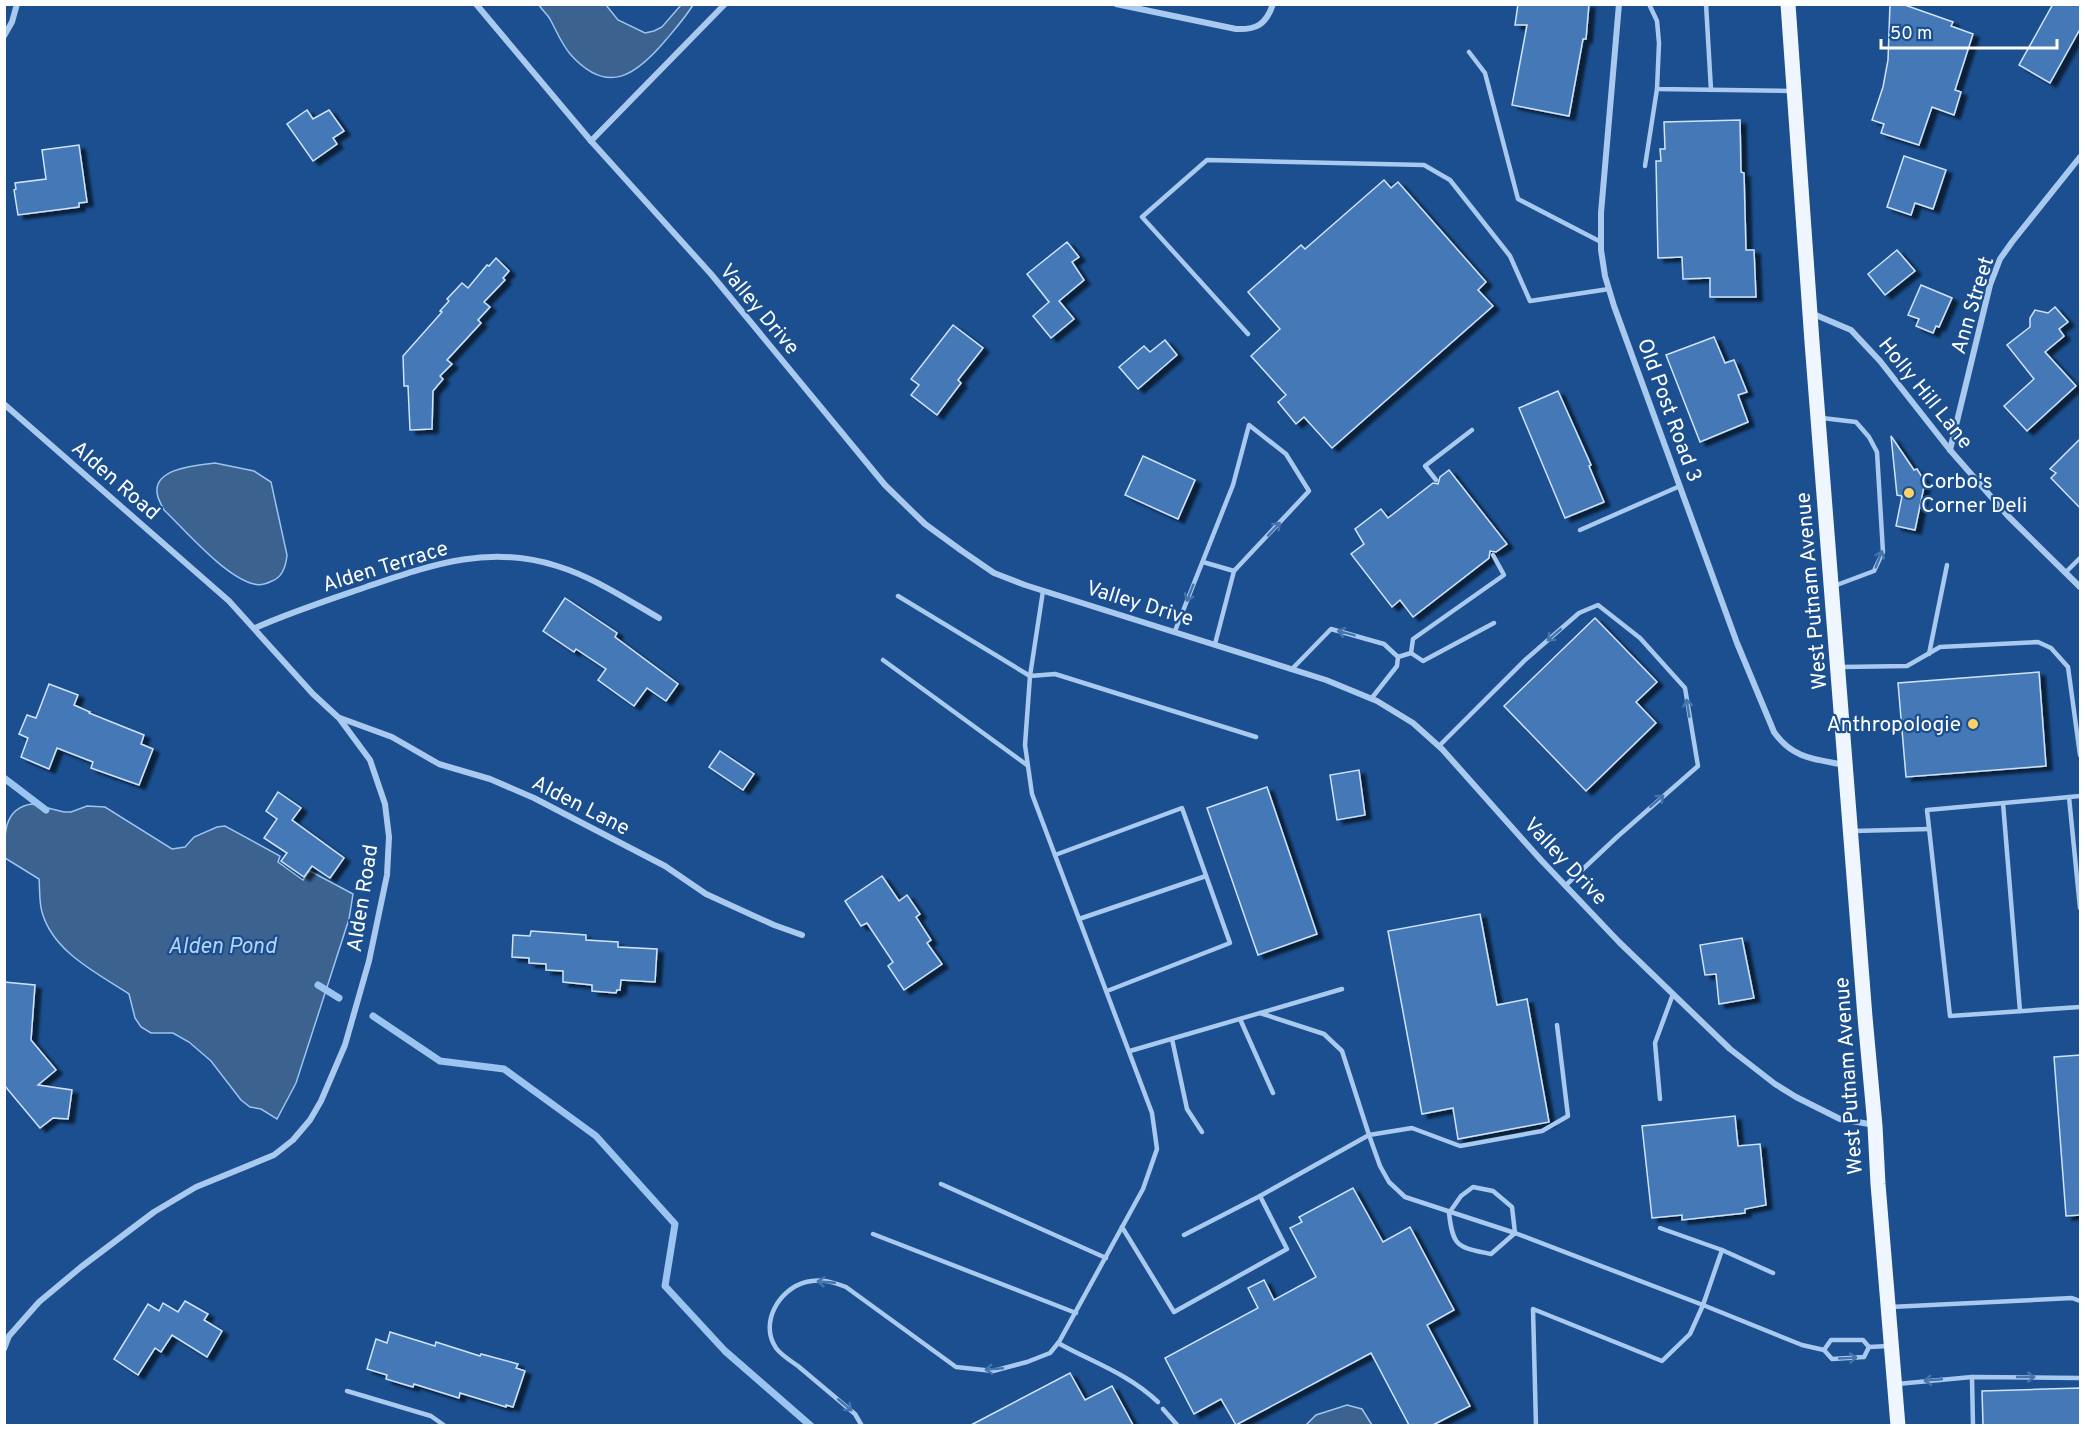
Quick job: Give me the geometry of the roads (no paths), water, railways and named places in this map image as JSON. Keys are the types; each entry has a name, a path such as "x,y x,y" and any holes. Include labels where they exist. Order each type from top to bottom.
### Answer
{"main road":[{"name":"West Putnam Avenue","path":"1788,4 1818,417 1898,1425"}],"street":[{"path":"4,36 12,22 17,4"},
{"name":"Valley Drive","path":"476,4 591,141 711,274 885,485 925,524 994,573 1043,591 1326,680 1371,699 1413,723 1439,746 1565,886 1730,1049 1775,1084 1796,1097 1840,1119 1875,1126"},
{"path":"591,141 725,4"},
{"path":"1116,4 1236,29 1253,30 1264,21 1273,4"},
{"name":"Old Post Road 3","path":"1618,4 1601,213 1601,242 1609,289 1737,643 1774,732 1783,744 1798,754 1846,765"},
{"name":"Ann Street","path":"1950,450 1990,285 2000,260 2080,157"},
{"name":"Holly Hill Lane","path":"1810,313 1851,330 1880,360 1950,450 2008,516 2080,587"},
{"name":"Alden Road","path":"4,404 228,601 313,694 339,718 370,760 385,804 389,837 387,875 369,961 345,1045 321,1101 310,1120 293,1140 274,1155 196,1187 154,1212 39,1302 9,1336 4,1348"},
{"name":"Alden Terrace","path":"255,628 298,609 424,567 479,556 514,557 557,565 592,580 659,618"},
{"name":"Alden Lane","path":"339,718 392,737 440,764 490,780 534,798 664,866 706,894 774,925 802,935"}],"lane":[{"path":"1645,166 1658,89 1657,21 1649,4"},
{"path":"1706,4 1711,90"},
{"path":"1469,52 1485,73 1518,199 1601,242"},
{"path":"1658,89 1794,91"},
{"path":"1248,334 1142,217 1207,160 1424,165 1450,180 1510,256 1530,301 1609,289"},
{"path":"1818,417 1856,422 1869,437 1876,452 1882,552 1874,571 1832,586"},
{"path":"1175,631 1233,485 1249,425 1286,454 1310,491 1234,571 1215,644"},
{"path":"1436,480 1425,466 1472,430"},
{"path":"1580,530 1680,486"},
{"path":"1412,653 1413,639 1504,575 1493,555"},
{"path":"2065,573 2080,558"},
{"path":"1203,562 1234,571"},
{"path":"1929,654 1947,565"},
{"path":"862,1425 855,1414 776,1348 770,1330 771,1317 777,1303 789,1290 807,1282 819,1281 830,1281 846,1287 956,1367 993,1371 1027,1362 1050,1353 1058,1343 1143,1189 1157,1149 1152,1113 1032,794 1024,745 1030,676 1043,591"},
{"path":"898,596 1030,676 1055,674 1256,737"},
{"path":"1439,746 1525,660 1579,613 1598,605 1640,638 1685,688 1698,766 1565,886"},
{"path":"1412,653 1423,661 1494,623"},
{"path":"1292,669 1331,629 1384,644 1398,657"},
{"path":"1838,668 1907,666 1940,647 2037,642 2051,648 2068,667 2080,755"},
{"path":"1398,657 1412,653"},
{"path":"1371,699 1397,666 1398,657"},
{"path":"883,660 1028,765"},
{"path":"2080,796 1927,810 1950,1016 2080,1007"},
{"path":"2069,797 2080,908"},
{"path":"2003,803 2020,1011"},
{"path":"1054,855 1182,808 1230,943 1107,991"},
{"path":"1851,831 1929,829"},
{"path":"1079,919 1206,876"},
{"path":"1130,1051 1342,989"},
{"path":"1660,1099 1655,1042 1673,994"},
{"path":"1260,1013 1323,1034 1342,1051 1380,1166 1389,1182 1405,1197 1515,1233 1802,1345 1824,1350 1832,1359 1864,1357 1869,1347"},
{"path":"1240,1019 1273,1093"},
{"path":"1184,1235 1260,1196 1369,1135 1412,1128 1460,1146 1542,1131 1568,1116 1557,1025"},
{"path":"1172,1039 1187,1109 1203,1132"},
{"path":"941,1184 1106,1258"},
{"path":"1473,1188 1493,1191 1512,1207 1515,1233 1491,1254 1464,1248 1451,1235 1449,1213 1461,1196 1473,1188"},
{"path":"1122,1227 1174,1312 1287,1249 1260,1196"},
{"path":"1660,1228 1722,1250 1773,1273"},
{"path":"873,1234 1076,1313"},
{"path":"1536,1425 1533,1309 1662,1361 1690,1334 1703,1305 1722,1250"},
{"path":"1887,1307 2072,1298 2080,1301"},
{"path":"1824,1350 1832,1340 1863,1340 1869,1347"},
{"path":"1058,1343 1088,1360 1122,1374 1142,1387 1158,1402"},
{"path":"1869,1347 1891,1346"},
{"path":"1972,1377 1973,1425"},
{"path":"1894,1384 1972,1377 2080,1378"},
{"path":"347,1391 430,1416 445,1425"},
{"path":"1163,1408 1178,1425"}],"water":[{"path":"539,5 606,5 618,20 645,33 662,27 681,5 693,5 665,41 643,63 621,76 609,78 584,68 571,55"},
{"path":"215,463 254,471 271,482 287,555 283,571 276,579 261,585 243,580 206,552 164,510 158,497 157,487 161,480 177,470"},
{"name":"Alden Pond","path":"32,804 64,812 87,806 105,807 172,849 185,847 194,837 225,826 280,856 278,862 303,880 310,871 353,894 349,919 296,1083 277,1119 261,1109 250,1107 241,1100 211,1061 189,1042 173,1033 151,1033 141,1027 135,1018 129,994 78,960 56,939 42,912 39,879 5,858 5,832 10,817 15,811"},
{"path":"1347,1405 1362,1409 1372,1425 1306,1425 1316,1415"}],"waterway":[{"path":"4,778 46,810"},
{"path":"318,985 339,998"},
{"path":"373,1016 440,1061 504,1069 596,1136 675,1224 665,1286 725,1351 811,1426"}],"place":[{"name":"Corbo's Corner Deli","path":"1909,493"},
{"name":"Anthropologie","path":"1973,724"}]}
